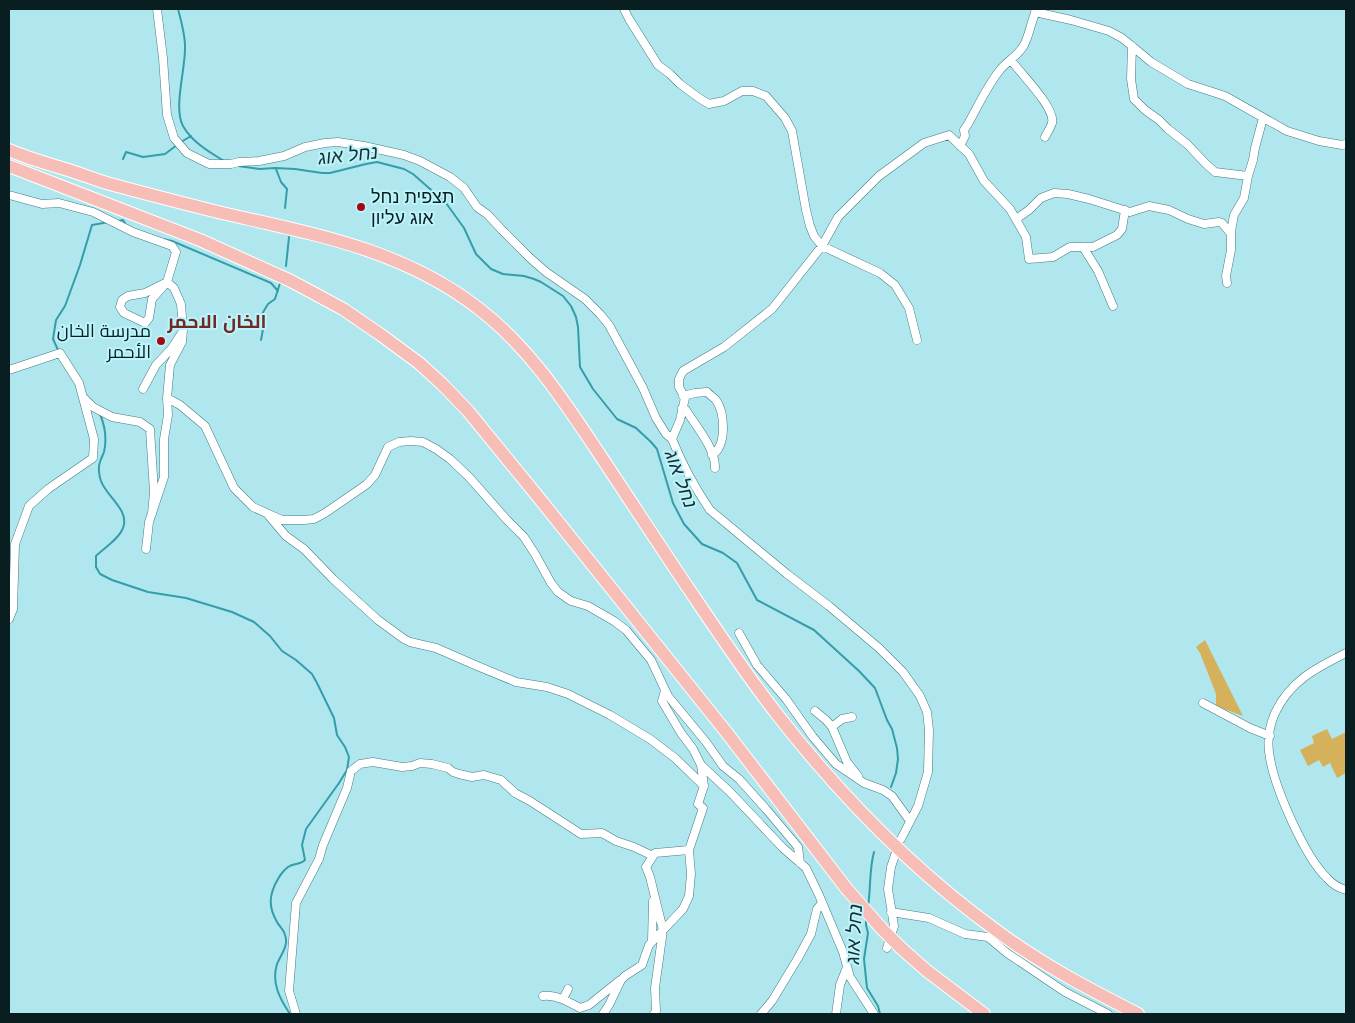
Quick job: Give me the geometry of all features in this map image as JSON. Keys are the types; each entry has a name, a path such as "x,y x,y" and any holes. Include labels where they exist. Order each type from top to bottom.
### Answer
{"highway":[{"path":"9,150 114,185 361,247 421,272 477,307 511,336 544,374 565,402 742,668 775,713 842,791 924,871 998,932 1082,986 1138,1014"},
{"path":"9,166 191,237 291,281 343,309 419,363 468,411 540,498 727,733 846,888 901,948 927,971 984,1014"}],"street":[{"path":"157,9 164,58 167,115 174,138 187,153 209,164 231,164 284,156 305,147 338,142 404,155 420,161 450,177 464,188 477,207 487,214 539,266 579,294 600,314 643,388 656,418 666,434 672,439 680,460 710,510 879,648 903,672 920,696 927,712 929,730 928,772 918,806 901,839"},
{"path":"624,9 628,19 658,65 699,98 709,104 724,101 742,91 753,91 766,96 785,118 792,131 810,226 814,236 822,246 880,273 895,285 909,308 917,340"},
{"path":"960,146 964,130 984,95 1000,70 1024,46 1036,11 1109,31 1122,38 1151,62 1188,84 1225,96 1287,131 1319,140 1346,144"},
{"path":"1132,46 1131,79 1134,99 1144,110 1187,144 1215,172 1248,176"},
{"path":"1010,60 1043,98 1052,114 1053,122 1045,137"},
{"path":"1227,283 1226,276 1231,250 1234,215 1244,198 1263,118"},
{"path":"672,439 680,420 685,398 679,387 678,379 683,371 724,348 772,309 822,246 838,217 879,176 924,143 949,135 969,154 984,181 1010,209 1016,219 1026,237 1029,259 1053,257 1070,247 1093,247 1117,235 1122,229 1125,210"},
{"path":"1016,219 1041,198 1054,194 1068,194 1130,212 1149,206 1169,210 1204,224 1219,222 1231,234"},
{"path":"9,195 42,204 59,202 93,212 133,232 172,246 176,252 167,282 152,299 149,318 145,323 124,313 120,307 122,300 128,296 146,293 167,282"},
{"path":"1083,247 1098,271 1113,306"},
{"path":"146,549 149,522 164,477 164,439 168,415 167,398 170,365 182,342 184,330 181,304 174,288 167,282"},
{"path":"143,389 156,365 172,348 184,330"},
{"path":"9,370 60,353 79,383 94,439 93,458 48,489 29,506 15,544 13,609 9,619"},
{"path":"683,396 696,392 707,392 717,402 724,429 720,446 717,452 712,455"},
{"path":"83,397 93,407 112,417 140,422 150,429 154,492 152,514"},
{"path":"167,398 180,405 205,426 234,488 253,507 282,520 291,521 314,518 325,513 367,484 375,475 388,447 399,442 411,441 423,442 436,448 470,477 494,506 524,537 536,554 551,584 558,592 571,601 588,606 626,630 651,660 668,696 723,766 740,779 798,847 800,863"},
{"path":"682,408 686,410 705,439 715,463 715,468"},
{"path":"268,515 286,536 304,549 333,579 378,620 404,639 436,648 516,682 568,694 610,715 650,739 675,758 704,786"},
{"path":"738,633 758,666 836,764 864,784 882,790 892,796 910,820"},
{"path":"1346,653 1313,670 1292,688 1283,699 1275,714 1268,746 1273,774 1282,798 1308,851 1325,877 1333,884 1346,890"},
{"path":"543,996 549,995 563,999 580,1008 589,1005 642,965 652,941 684,909 689,896 691,874 690,850 702,808 698,804 704,786 701,765 693,748 681,733 662,701 665,691"},
{"path":"1203,703 1250,728 1270,736"},
{"path":"815,711 832,727 847,762 864,784"},
{"path":"832,727 842,719 852,717"},
{"path":"296,1014 289,991 296,903 319,859 347,788 351,771 360,764 373,762 402,767 420,763 432,764 448,768 452,772 459,774 472,777 484,775 501,780 515,793 581,834 602,833 616,841 653,856"},
{"path":"701,765 730,792 783,848 806,868 843,952 850,977 874,1014"},
{"path":"654,1014 656,1011 655,988 663,930 646,867 655,853 690,850"},
{"path":"887,948 894,926 888,890 891,867 896,855"},
{"path":"652,941 653,891"},
{"path":"761,1014 772,1001 798,958 811,934 817,909 822,903"},
{"path":"891,912 929,918 965,934 988,938 1065,992 1108,1014"},
{"path":"836,1014 840,985 847,967"},
{"path":"603,1014 621,980"},
{"path":"563,999 568,989"}],"shaded area":[{"path":"1205,640 1243,716 1216,706 1216,694 1196,647"},
{"path":"1327,729 1332,739 1346,732 1346,773 1337,778 1330,763 1323,767 1319,760 1308,766 1300,750 1314,743 1312,736"}],"waterway":[{"name":"נחל אוג","path":"178,9 184,32 185,46 179,109 180,118 183,126 196,142 224,161"},
{"path":"181,142 191,136"},
{"path":"123,159 126,152 143,157 165,154 177,145"},
{"name":"נחל אוג","path":"238,166 330,173 377,162 404,169 413,174 446,203 464,228 476,254 491,269 503,274 534,279 563,296 571,306 576,317 580,367 593,389 617,419 636,428 657,449 673,503 684,524 702,544 723,553 737,563 757,600 814,630 875,688 892,729 897,748 896,773 891,787"},
{"path":"276,169 281,182 287,189 285,208"},
{"path":"118,221 123,220 126,225"},
{"path":"58,350 53,339 56,320 65,306 92,225 109,222"},
{"path":"286,266 289,237"},
{"path":"163,239 172,241 271,283 278,291"},
{"path":"261,340 264,324 262,314 268,304 275,299 280,283"},
{"path":"100,414 105,437 104,452 99,466 100,477 104,487 120,509 124,521 123,528 118,536 96,556 96,567 100,574 148,592 186,598 232,612 254,622 270,636 282,651 312,674 334,718 337,735 349,757 347,770 306,829 302,845 305,860 290,866 284,871 271,895 272,911 284,931 286,939 275,971 275,978 280,997 290,1014"},
{"name":"נחל אוג","path":"868,906 874,852"},
{"name":"נחל אוג","path":"866,918 868,933 864,959 867,988 878,1006 880,1014"}],"place":[{"name":"תצפית נחל אוג עליון","path":"361,207"},
{"name":"مدرسة الخان الأحمر","path":"161,341"}],"district":[{"name":"الخان الاحمر","path":"217,321"}]}
